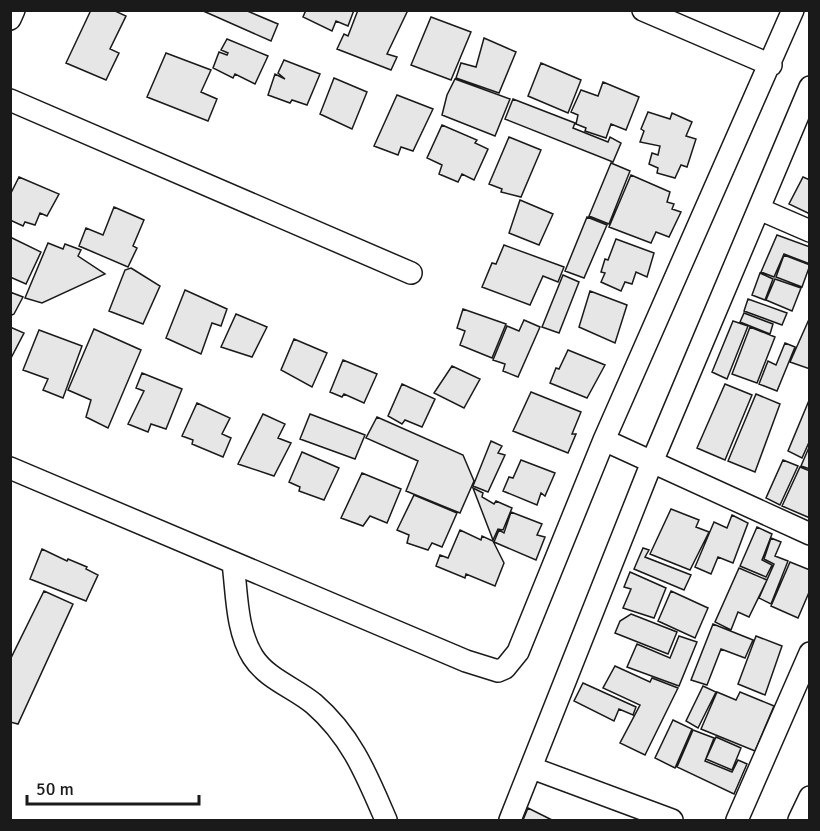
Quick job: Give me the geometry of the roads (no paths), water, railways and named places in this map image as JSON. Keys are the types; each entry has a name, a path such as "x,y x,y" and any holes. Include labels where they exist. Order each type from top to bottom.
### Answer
{"street":[{"path":"10,19 14,10"},
{"path":"643,10 771,65"},
{"path":"10,468 466,661 498,671 505,668 518,652 604,440 771,65 793,10"},
{"path":"510,820 652,462 810,87"},
{"path":"10,100 411,273"},
{"path":"759,209 810,231"},
{"path":"604,440 810,534"},
{"path":"233,563 241,627 253,657 269,674 314,704 345,734 367,775 386,820"},
{"path":"737,820 810,653"},
{"path":"532,768 672,820"},
{"path":"799,820 810,797"}]}
